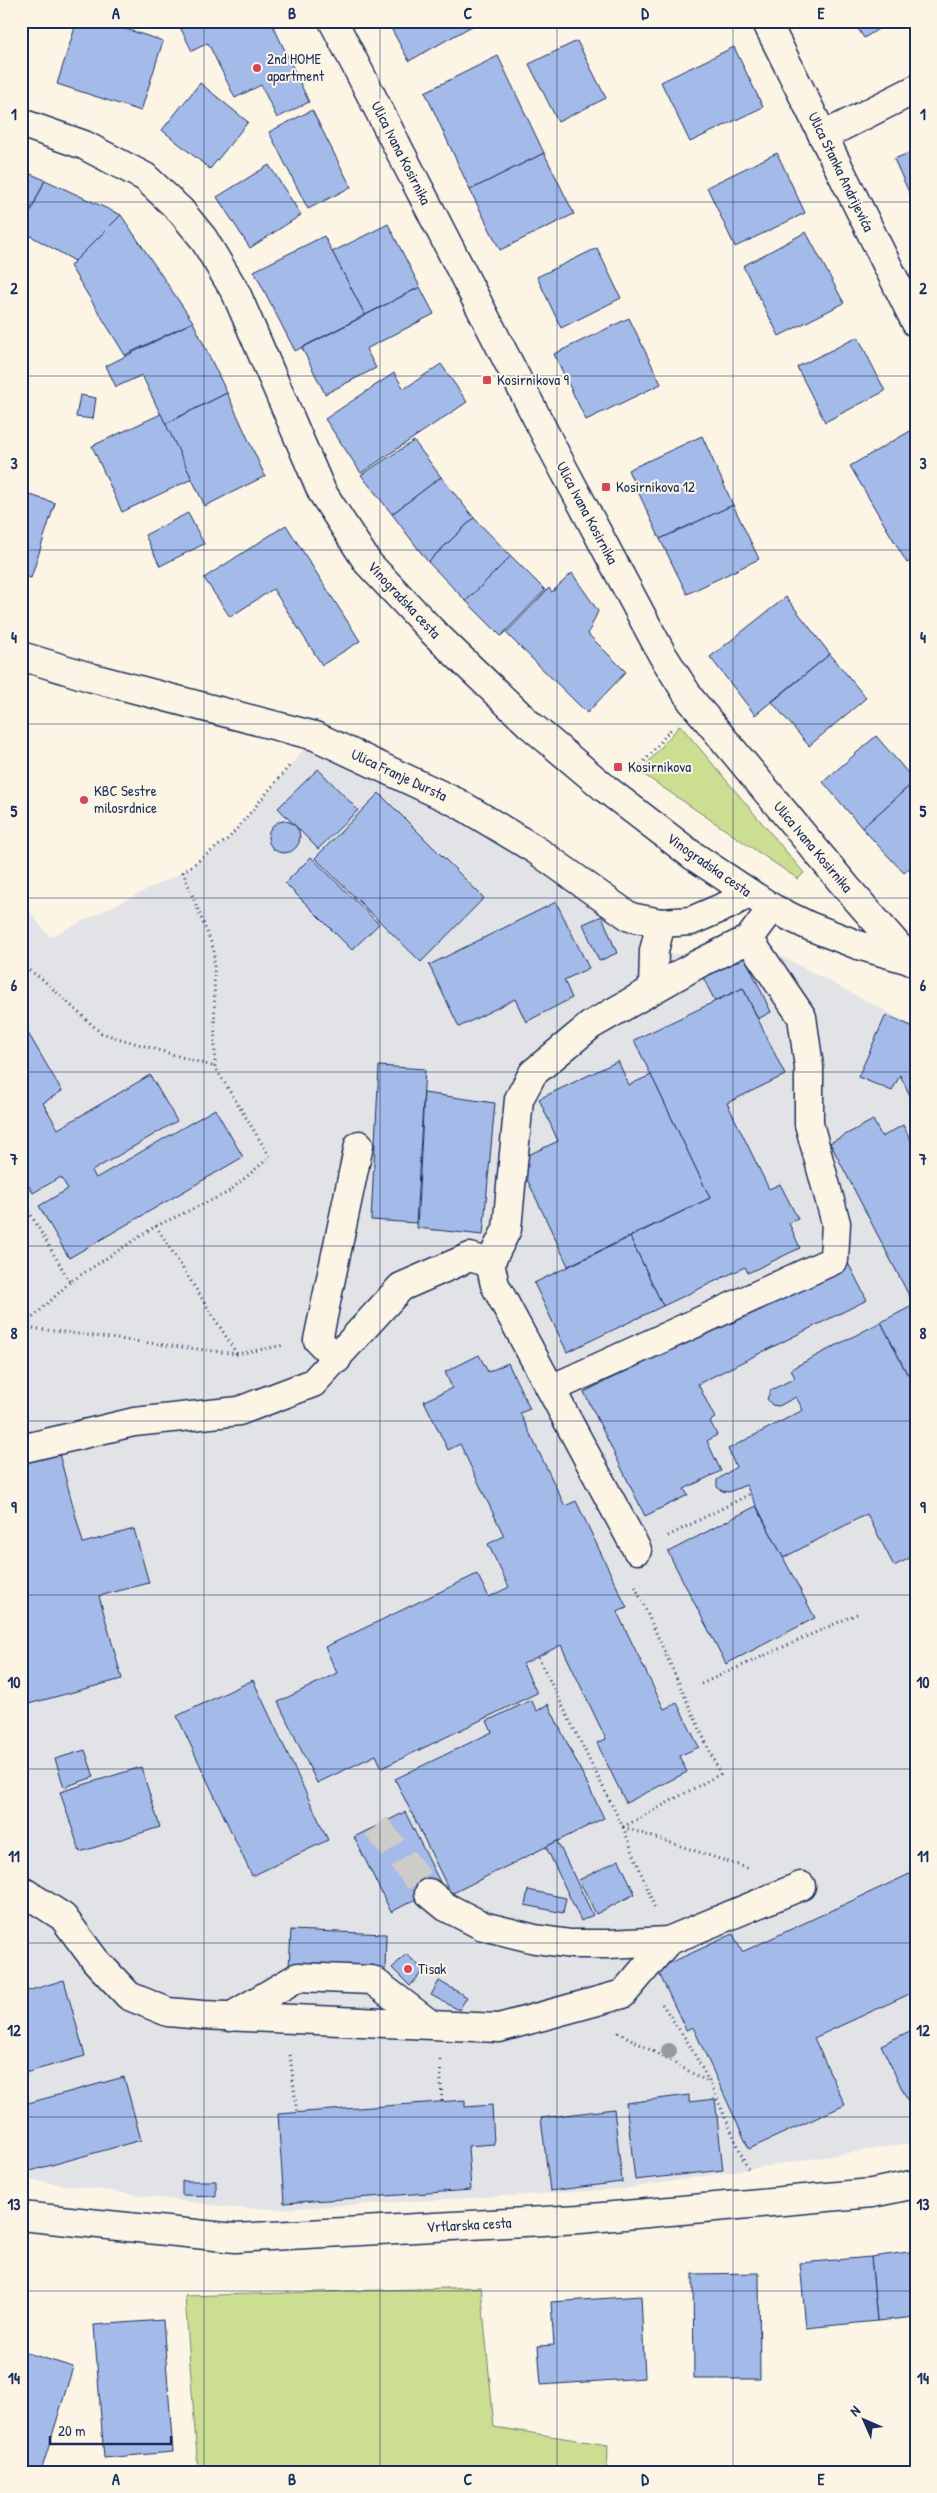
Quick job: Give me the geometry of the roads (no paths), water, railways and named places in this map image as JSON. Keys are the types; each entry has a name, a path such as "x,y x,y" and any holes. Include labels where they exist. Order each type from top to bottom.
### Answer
{"street":[{"name":"Ulica Ivana Kosirnika","path":"333,21 559,462 662,654 691,700 847,888 913,963"},
{"name":"Ulica Stanka Andrijevića","path":"766,21 916,323"},
{"path":"824,136 916,89"},
{"name":"Vinogradska cesta","path":"21,123 84,145 145,177 181,211 203,238 236,293 322,492 368,563 432,631 529,724 606,789 692,855 772,908 810,926 858,945 913,963"},
{"name":"Ulica Franje Dursta","path":"21,656 93,678 314,736 458,802 536,850 630,917 661,923 691,921 728,905 748,893"},
{"path":"493,1274 507,1229 519,1099 533,1073 591,1025 654,989 749,939 772,908"},
{"path":"654,989 654,951 661,923"},
{"path":"551,1388 834,1260 836,1222 809,1124 809,1067 802,1017 749,939"},
{"path":"337,1358 318,1340 359,1145"},
{"path":"21,1449 134,1422 239,1411 313,1383 401,1287 470,1256 493,1274 551,1388 638,1550"},
{"path":"429,1893 446,1907 483,1926 535,1939 571,1944 668,1941 801,1886"},
{"path":"21,1890 63,1917 95,1960 129,1996 168,2012 230,2017 499,2028 624,1994 668,1941"},
{"path":"230,2017 298,1977 372,1980 430,2024"},
{"name":"Vrtlarska cesta","path":"21,2216 235,2238 580,2219 872,2193 916,2184"}],"tunnel":[{"path":"376,1826 429,1893"}],"place":[{"name":"2nd HOME apartment","path":"257,68"},
{"name":"Kosirnikova 9","path":"487,380"},
{"name":"Kosirnikova 12","path":"606,487"},
{"name":"Kosirnikova","path":"618,767"},
{"name":"KBC Sestre milosrdnice","path":"84,800"},
{"name":"Tisak","path":"408,1969"}]}
